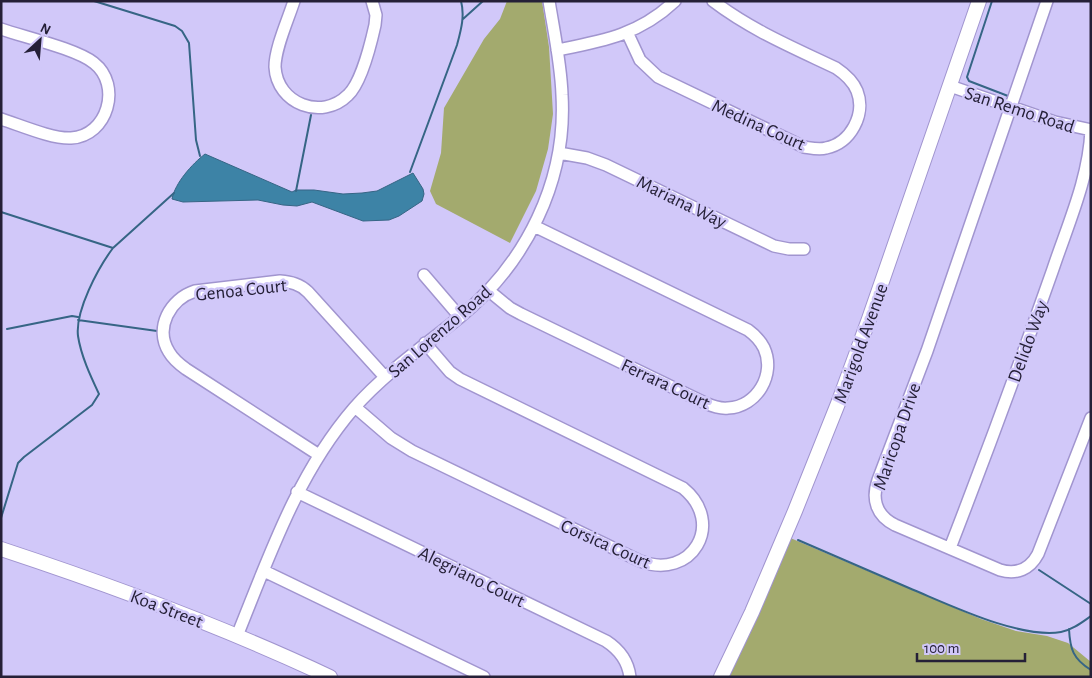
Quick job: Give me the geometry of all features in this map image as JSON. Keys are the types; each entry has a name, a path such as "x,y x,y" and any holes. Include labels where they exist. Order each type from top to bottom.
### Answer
{"main road":[{"name":"Marigold Avenue","path":"721,677 752,612 839,401 979,1"},
{"name":"Koa Street","path":"1,548 105,584 237,636 330,677"}],"street":[{"path":"294,1 276,56 276,72 280,86 288,97 300,104 319,108 339,103 348,96 356,85 376,25 376,15 372,1"},
{"name":"San Lorenzo Road","path":"237,636 297,492 335,431 355,407 385,377 460,317 488,290 509,267 534,226 545,202 559,153 562,96 549,1"},
{"path":"557,50 613,38 654,18 675,1"},
{"name":"Medina Court","path":"627,32 645,66 658,77 674,86 804,147 829,148 846,138 854,127 860,110 857,92 848,78 836,68 754,29 714,1"},
{"name":"Maricopa Drive","path":"1047,1 968,235 927,351 878,480 874,494 879,511 887,520 950,548 1006,572 1017,572 1032,564 1045,539 1091,418"},
{"path":"1,29 86,57 102,71 110,93 108,106 102,118 93,129 81,136 71,138 58,136 1,119"},
{"name":"San Remo Road","path":"950,86 1010,108 1069,126 1091,130"},
{"name":"Delido Way","path":"950,548 1032,329 1067,226 1087,166 1091,130"},
{"name":"Mariana Way","path":"559,153 588,158 606,165 774,246 789,250 804,249"},
{"name":"Ferrara Court","path":"488,290 500,301 521,314 705,403 721,408 734,407 747,402 760,390 767,372 766,355 758,339 748,330 534,226"},
{"path":"424,275 460,317"},
{"name":"Genoa Court","path":"319,455 178,363 166,345 164,333 165,321 174,305 183,296 195,291 280,281 292,282 302,286 308,292 385,377"},
{"name":"Corsica Court","path":"355,407 391,438 412,451 640,561 654,566 666,566 677,563 691,553 700,538 702,520 696,502 683,488 460,379 446,368 425,344"},
{"name":"Alegriano Court","path":"297,492 606,641 623,656 629,668 630,677"},
{"path":"264,571 484,677"}],"green space":[{"path":"507,1 542,1 549,47 553,114 548,149 536,191 510,243 436,204 430,191 441,153 444,108 484,39 500,19"},
{"path":"788,537 981,619 1016,631 1047,636 1068,643 1091,662 1091,677 728,677"}],"water":[{"path":"205,154 292,192 296,190 314,190 343,194 377,191 413,173 424,194 422,201 399,216 389,220 363,221 312,202 297,206 258,200 183,202 172,199 185,174"}],"waterway":[{"path":"94,1 175,26 182,31 189,43 196,140 200,156"},
{"path":"410,172 457,45 463,18 461,1"},
{"path":"463,19 483,1"},
{"path":"992,1 967,77 969,81 1008,96"},
{"path":"296,191 311,115"},
{"path":"1,518 18,463 92,405 99,394 84,359 78,336 80,315 95,278 113,248 174,193"},
{"path":"1,212 113,248"},
{"path":"7,329 72,316 78,317"},
{"path":"78,320 157,331"},
{"path":"798,540 943,603 1005,625 1044,633 1061,632 1073,628 1091,616"},
{"path":"1039,570 1091,604"},
{"path":"1069,629 1070,642 1076,657 1091,670"}]}
